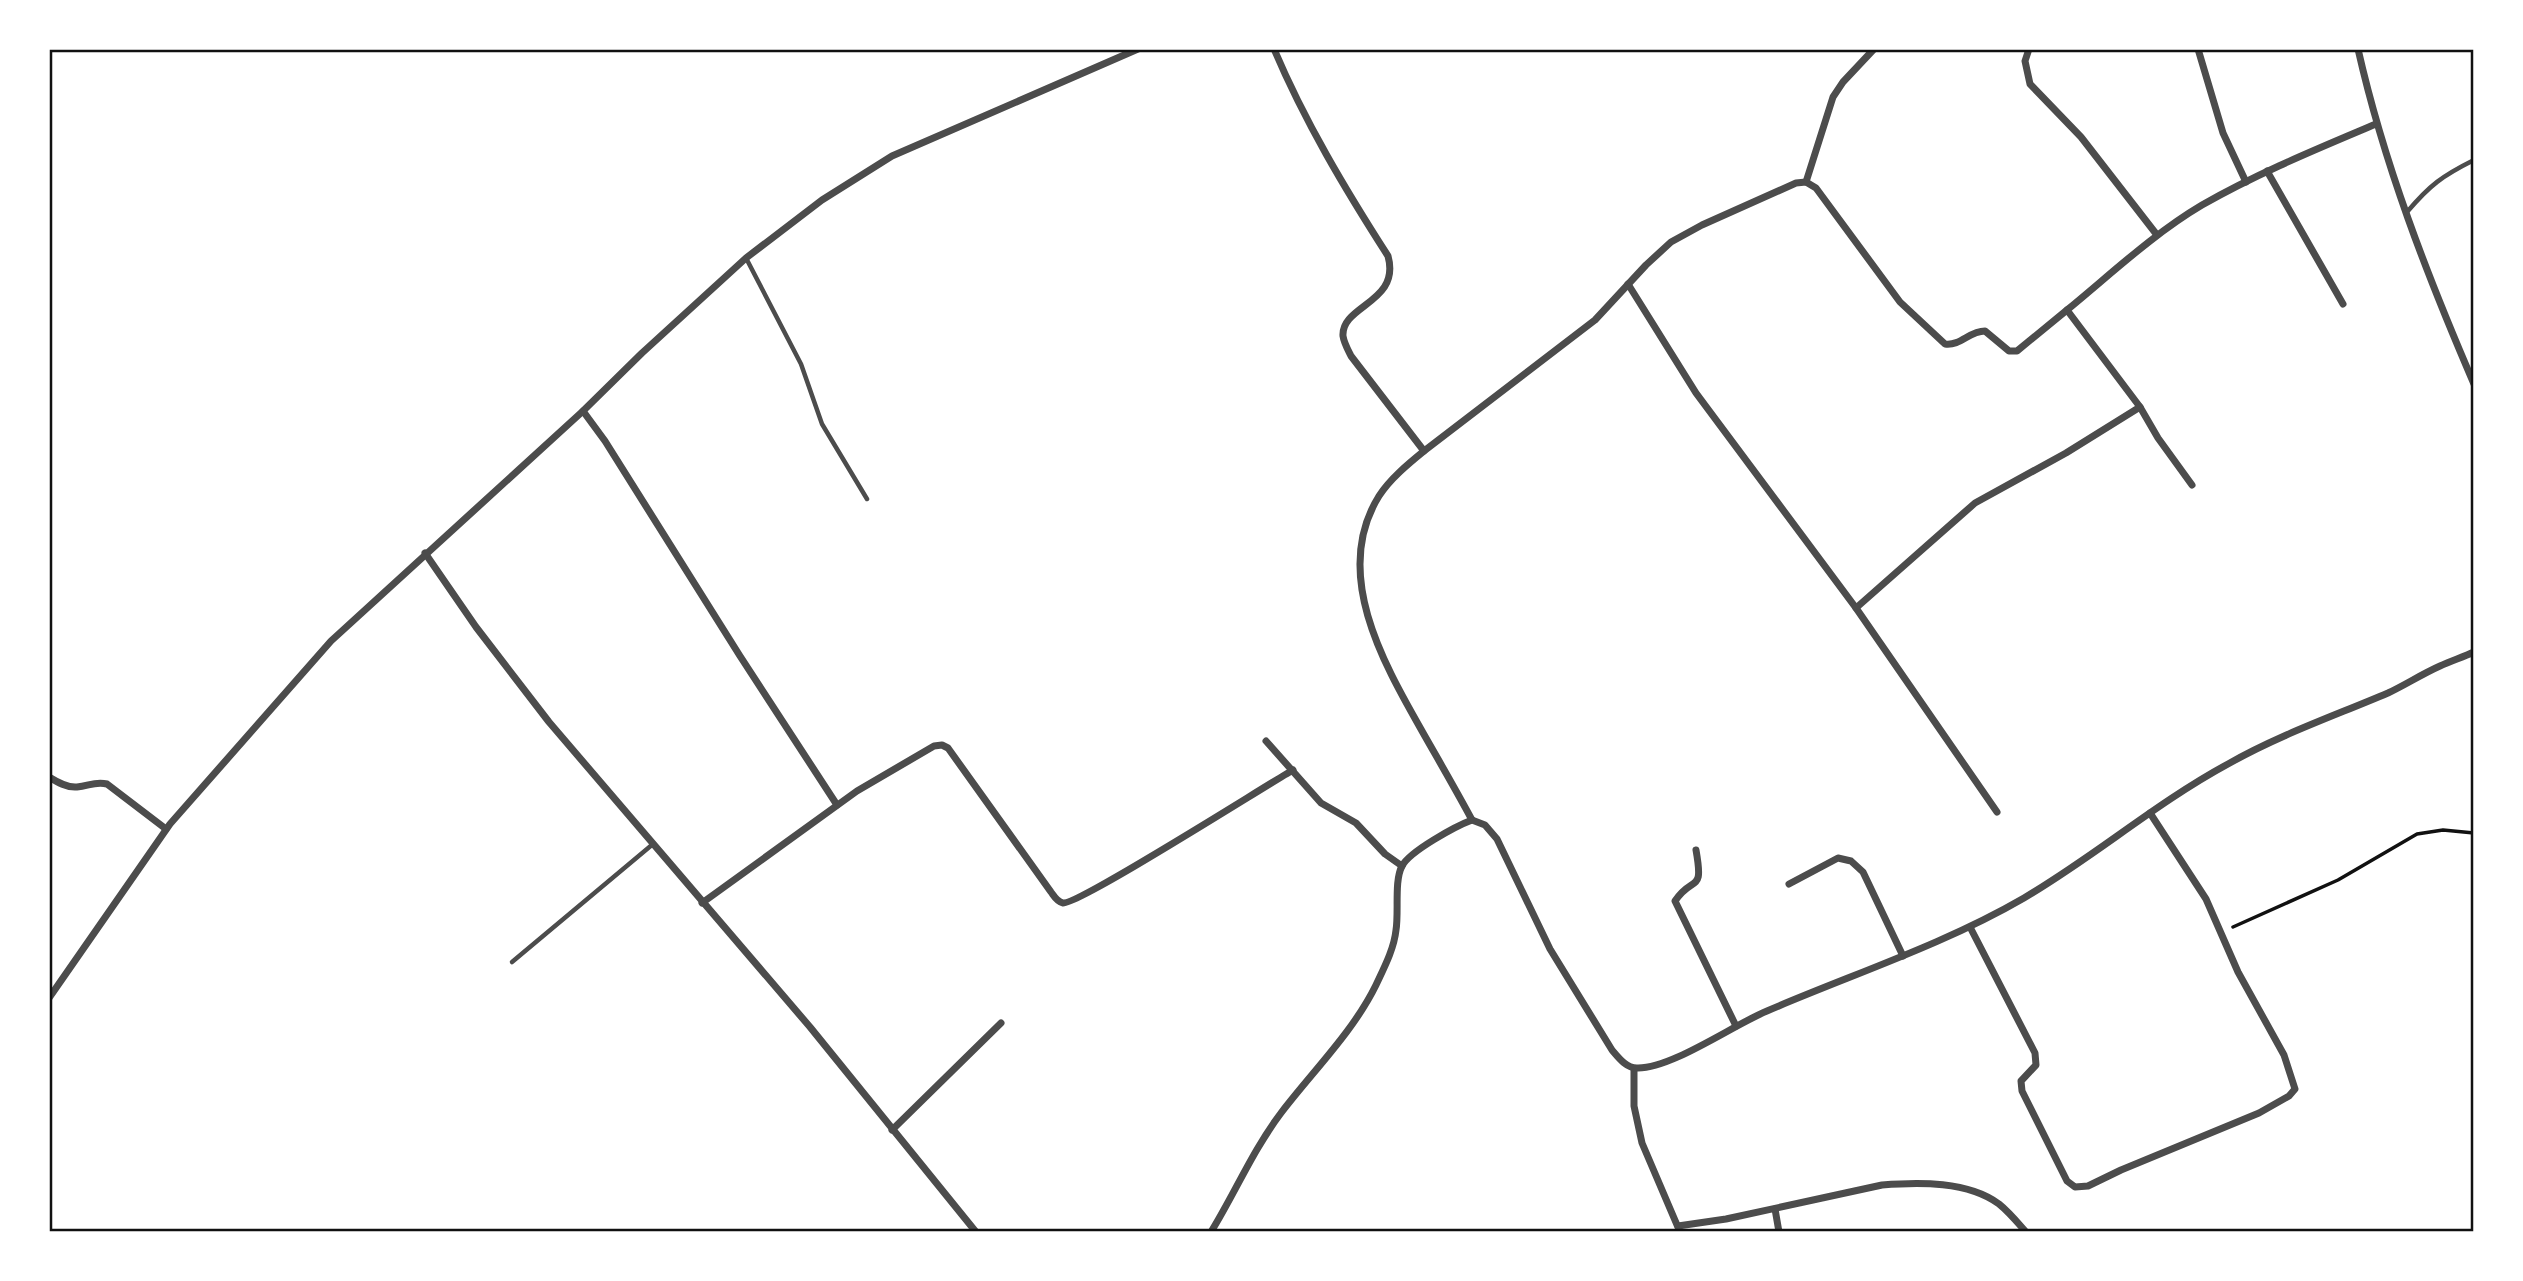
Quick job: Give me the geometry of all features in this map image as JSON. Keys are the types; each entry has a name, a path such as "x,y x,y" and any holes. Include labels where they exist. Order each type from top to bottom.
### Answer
{"street":[{"path":"49,998 166,830 331,641 746,258 822,200 892,156 1139,49"},
{"path":"1274,49 1301,110 1330,165 1388,256 1391,267 1385,287 1349,321 1343,331 1343,339 1351,356 1424,451"},
{"path":"1806,182 1833,97 1843,82 1874,49"},
{"path":"2029,49 2025,61 2030,84 2081,137 2157,235"},
{"path":"2198,49 2223,133 2246,183"},
{"path":"2358,49 2376,124 2407,213 2474,384"},
{"path":"1472,820 1382,659 1362,591 1359,564 1367,522 1379,496 1402,469 1595,320 1671,243 1725,214 1796,183 1806,182 1816,188 1900,302 1945,344 1953,345 1976,331 1985,331 2009,351 2017,351 2157,235 2201,206 2267,172 2376,124"},
{"path":"2267,172 2343,304"},
{"path":"1628,284 1696,393 1856,608 1997,812"},
{"path":"2067,310 2140,407 2158,438 2192,485"},
{"path":"1856,608 1975,503 2066,453 2140,407"},
{"path":"583,411 837,805"},
{"path":"425,553 476,627 549,722 810,1027 976,1232"},
{"path":"1211,1232 1251,1157 1280,1115 1361,1012 1370,996 1386,964 1396,930 1402,866 1454,826 1472,820 1485,825 1497,839 1563,972 1612,1050 1622,1062 1634,1069 1667,1061 1766,1011 1970,926 2047,884 2225,765 2474,652"},
{"path":"1266,741 1321,803 1356,823 1385,854 1402,866"},
{"path":"702,903 837,805 934,746 942,745 954,756 1051,892 1058,901 1064,903 1107,882 1293,770"},
{"path":"49,777 65,786 78,787 99,782 107,784 166,830"},
{"path":"1970,926 2035,1053 2036,1065 2021,1081 2024,1098 2067,1181 2075,1187 2088,1186 2120,1170 2259,1113 2289,1096 2295,1089 2284,1055 2238,972 2206,899 2150,813"},
{"path":"1696,850 1700,871 1698,880 1675,901 1735,1026"},
{"path":"1790,884 1838,858 1851,861 1868,881 1903,956"},
{"path":"892,1130 1001,1023"},
{"path":"1634,1069 1634,1106 1642,1143 1679,1229 1882,1185 1908,1183 1939,1185 1983,1195 2000,1205 2026,1232"},
{"path":"1775,1209 1779,1232"}],"lane":[{"path":"2407,213 2427,188 2474,159"},
{"path":"746,258 802,364 822,424 867,499"},
{"path":"512,962 653,844"}],"path":[{"path":"2220,932 2338,880 2417,834 2443,830 2474,833"}]}
